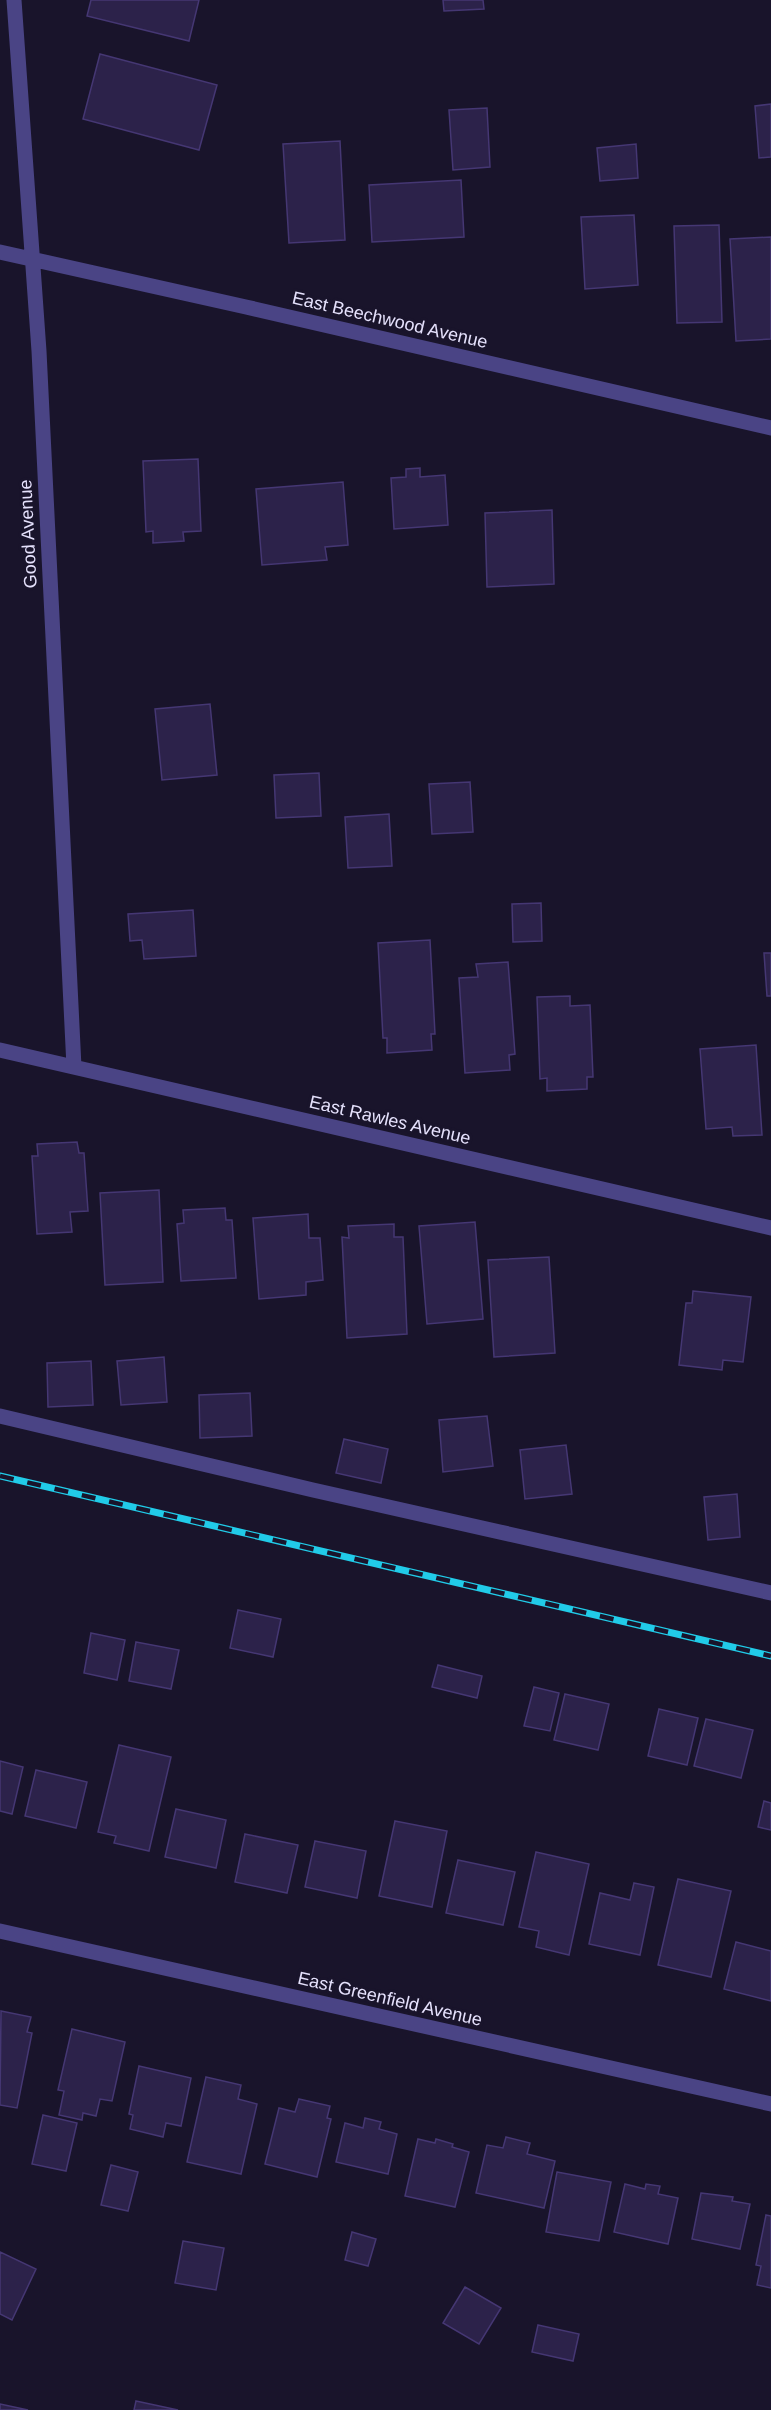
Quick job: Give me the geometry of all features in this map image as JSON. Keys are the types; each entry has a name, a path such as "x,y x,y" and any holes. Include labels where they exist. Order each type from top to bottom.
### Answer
{"street":[{"name":"Good Avenue","path":"14,0 33,259 74,1067"},
{"name":"East Beechwood Avenue","path":"0,252 771,428"},
{"name":"East Rawles Avenue","path":"0,1050 771,1228"},
{"path":"0,1416 313,1490 771,1593"},
{"name":"East Greenfield Avenue","path":"0,1931 771,2104"}],"building":[{"path":"91,0 199,0 189,41 87,16"},
{"path":"443,0 483,0 484,9 444,11"},
{"path":"100,54 217,85 199,150 83,119"},
{"path":"771,104 771,157 759,158 755,106"},
{"path":"487,108 490,167 453,170 449,110"},
{"path":"340,141 345,240 289,243 283,144"},
{"path":"636,144 638,178 600,181 597,148"},
{"path":"461,180 464,237 372,242 369,185"},
{"path":"634,215 638,285 585,289 581,217"},
{"path":"719,225 722,322 677,323 674,226"},
{"path":"771,237 771,339 736,341 730,239"},
{"path":"198,459 201,531 183,532 184,541 153,543 153,531 146,532 143,461"},
{"path":"420,468 420,477 445,475 448,525 394,529 391,478 406,477 406,469"},
{"path":"343,482 348,545 325,547 327,560 262,565 256,489"},
{"path":"552,510 554,584 487,587 485,513"},
{"path":"210,704 217,775 162,780 155,709"},
{"path":"319,773 321,816 276,818 274,775"},
{"path":"470,782 473,832 432,834 429,784"},
{"path":"389,814 392,866 348,868 345,817"},
{"path":"541,903 542,941 513,942 512,904"},
{"path":"193,910 196,956 144,959 142,940 130,941 128,914"},
{"path":"430,940 435,1034 431,1034 432,1050 387,1053 387,1038 383,1038 378,943"},
{"path":"764,953 771,953 771,996 767,996"},
{"path":"508,962 515,1054 509,1055 510,1070 465,1073 459,978 478,977 476,964"},
{"path":"570,996 570,1006 590,1005 593,1077 587,1077 587,1089 547,1091 547,1078 540,1079 537,997"},
{"path":"756,1045 762,1135 733,1136 732,1127 706,1129 700,1049"},
{"path":"77,1142 79,1153 84,1153 88,1211 70,1212 72,1232 37,1234 32,1156 38,1156 37,1144"},
{"path":"159,1190 163,1282 105,1285 100,1193"},
{"path":"225,1208 226,1220 232,1220 236,1278 181,1281 177,1224 184,1223 183,1210"},
{"path":"308,1214 309,1238 320,1238 323,1280 306,1282 306,1295 259,1299 253,1218"},
{"path":"475,1222 483,1319 427,1324 419,1226"},
{"path":"394,1224 394,1237 403,1237 407,1334 347,1338 342,1237 349,1238 348,1226"},
{"path":"549,1257 555,1353 494,1357 488,1260"},
{"path":"693,1291 751,1297 743,1362 723,1360 722,1370 679,1365 686,1303 692,1303"},
{"path":"164,1357 167,1402 121,1405 117,1361"},
{"path":"91,1361 93,1405 48,1407 47,1363"},
{"path":"250,1393 252,1436 200,1438 199,1395"},
{"path":"487,1416 493,1466 443,1472 439,1420"},
{"path":"344,1439 388,1449 381,1483 336,1473"},
{"path":"566,1445 572,1494 525,1499 520,1450"},
{"path":"737,1494 740,1537 708,1540 704,1497"},
{"path":"238,1610 281,1619 273,1657 230,1648"},
{"path":"91,1633 125,1640 117,1680 84,1673"},
{"path":"136,1642 179,1650 171,1689 129,1681"},
{"path":"438,1665 482,1676 477,1698 432,1687"},
{"path":"534,1687 559,1693 550,1731 524,1726"},
{"path":"565,1694 609,1704 598,1750 554,1740"},
{"path":"659,1709 698,1718 687,1765 648,1756"},
{"path":"706,1719 753,1730 741,1778 694,1766"},
{"path":"119,1745 171,1757 149,1851 114,1843 116,1836 98,1832"},
{"path":"0,1761 23,1767 12,1814 0,1811"},
{"path":"36,1770 87,1782 76,1828 25,1816"},
{"path":"764,1801 771,1803 771,1830 758,1827"},
{"path":"176,1809 226,1820 216,1868 165,1857"},
{"path":"395,1821 447,1831 432,1907 379,1896"},
{"path":"245,1834 298,1845 287,1893 235,1882"},
{"path":"315,1841 366,1851 357,1898 305,1887"},
{"path":"536,1852 589,1864 569,1955 536,1947 539,1931 519,1927"},
{"path":"458,1860 515,1872 503,1925 446,1913"},
{"path":"678,1879 731,1891 711,1977 658,1965"},
{"path":"634,1883 654,1887 640,1955 589,1944 600,1893 630,1900"},
{"path":"736,1942 771,1951 771,2001 724,1989"},
{"path":"1,2011 31,2017 27,2032 32,2033 17,2108 0,2105"},
{"path":"72,2029 125,2042 112,2101 100,2099 96,2116 83,2113 82,2120 59,2115 64,2091 58,2090"},
{"path":"139,2066 191,2078 181,2126 166,2123 163,2137 130,2129 133,2115 129,2114"},
{"path":"206,2077 241,2085 238,2099 257,2104 241,2174 187,2162"},
{"path":"299,2099 330,2106 327,2118 331,2119 317,2177 265,2164 279,2108 295,2112"},
{"path":"43,2115 77,2123 66,2171 32,2164"},
{"path":"365,2118 381,2122 379,2129 397,2134 388,2174 336,2162 345,2123 363,2128"},
{"path":"506,2137 530,2143 527,2154 555,2161 544,2208 476,2193 487,2145 503,2148"},
{"path":"418,2139 435,2143 436,2139 469,2152 455,2207 405,2196"},
{"path":"111,2165 138,2172 128,2211 101,2205"},
{"path":"557,2172 611,2182 599,2241 546,2232"},
{"path":"625,2184 645,2189 646,2184 660,2186 658,2194 678,2198 668,2244 614,2232"},
{"path":"701,2193 733,2197 732,2201 750,2204 740,2249 692,2239"},
{"path":"766,2215 771,2216 771,2288 757,2285 761,2266 756,2265"},
{"path":"352,2232 376,2239 368,2266 345,2260"},
{"path":"183,2241 224,2248 216,2290 175,2283"},
{"path":"0,2252 36,2269 12,2320 0,2314"},
{"path":"465,2287 501,2308 479,2344 443,2323"},
{"path":"538,2325 579,2334 573,2361 532,2352"},
{"path":"136,2401 178,2410 134,2410"},
{"path":"0,2404 28,2410 0,2410"}],"railway":[{"path":"0,1476 771,1656"}]}
